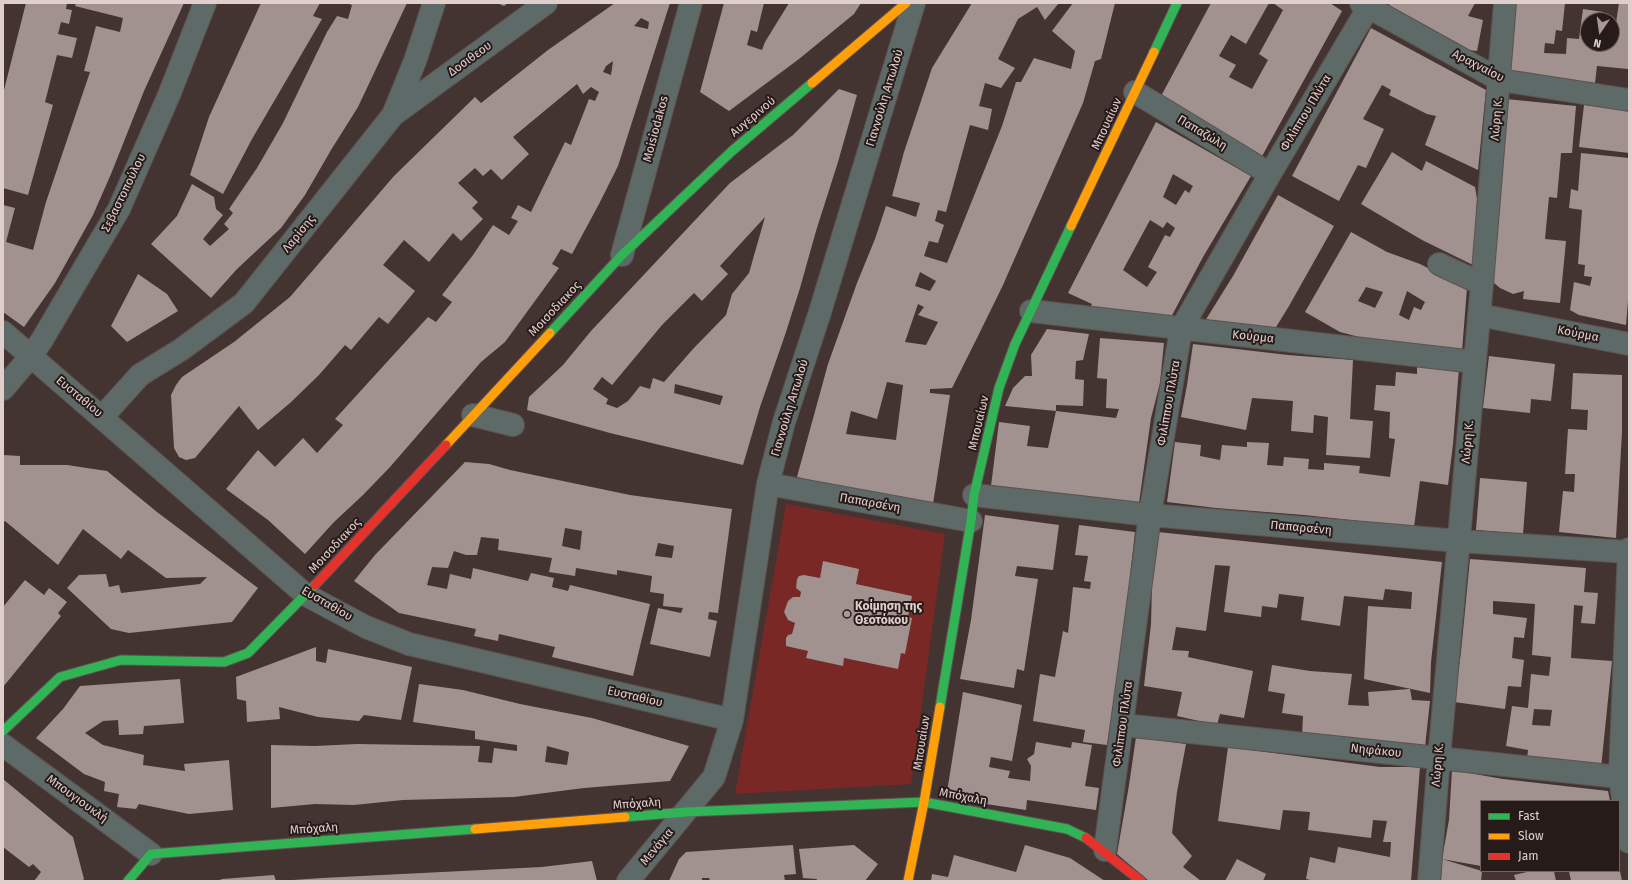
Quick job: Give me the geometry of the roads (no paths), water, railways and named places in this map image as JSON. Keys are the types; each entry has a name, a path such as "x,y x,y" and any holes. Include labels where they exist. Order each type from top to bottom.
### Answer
{"street":[{"name":"Σεβαστοπούλου","path":"3,389 31,356 42,340 119,209 169,95 205,3"},
{"name":"Λαρίσης","path":"102,417 140,376 182,349 244,303 393,115 415,61 434,3"},
{"name":"Δοσιθεου","path":"393,115 546,3"},
{"name":"Moisiodakos","path":"622,255 691,3"},
{"name":"Αυγερινού","path":"622,255 732,151 906,3"},
{"name":"Γιαννούλη Αιτωλού","path":"686,812 714,777 732,720 768,484 784,422 820,312 914,3"},
{"name":"Μπουαίων","path":"906,877 924,802 971,521 974,495 1000,388 1015,344 1177,3"},
{"name":"Λώρη Κ.","path":"1429,881 1438,758 1500,80 1505,3"},
{"name":"Αραχναίου","path":"1367,4 1500,80 1629,100"},
{"name":"Φιλίππου Πλύτα","path":"1105,850 1150,515 1181,329 1367,4"},
{"name":"Παπαζώλη","path":"1135,92 1270,174"},
{"name":"Μοισοδιακος","path":"3,731 60,677 121,660 224,662 248,653 306,595 622,255"},
{"path":"1440,264 1482,284"},
{"name":"Κούρμα","path":"1031,311 1475,362"},
{"name":"Κούρμα","path":"1479,316 1629,344"},
{"name":"Ευσταθίου","path":"3,332 306,595 366,627 409,644 732,720"},
{"path":"473,415 513,425"},
{"name":"Παπαρσένη","path":"768,484 971,521"},
{"name":"Παπαρσένη","path":"974,495 1150,515 1459,541 1629,551"},
{"path":"1629,551 1624,778 1629,842"},
{"name":"Νηφάκου","path":"1123,725 1624,778"},
{"name":"Μπουγιουκλή","path":"3,745 151,854"},
{"name":"Μπόχαλη","path":"151,854 686,812 924,802 1067,830 1089,839 1105,850 1141,881"},
{"name":"Μενάγια","path":"628,881 686,812"},
{"path":"128,881 151,854"}],"place":[{"name":"Κοίμηση της Θεοτόκου","path":"847,614"}]}
